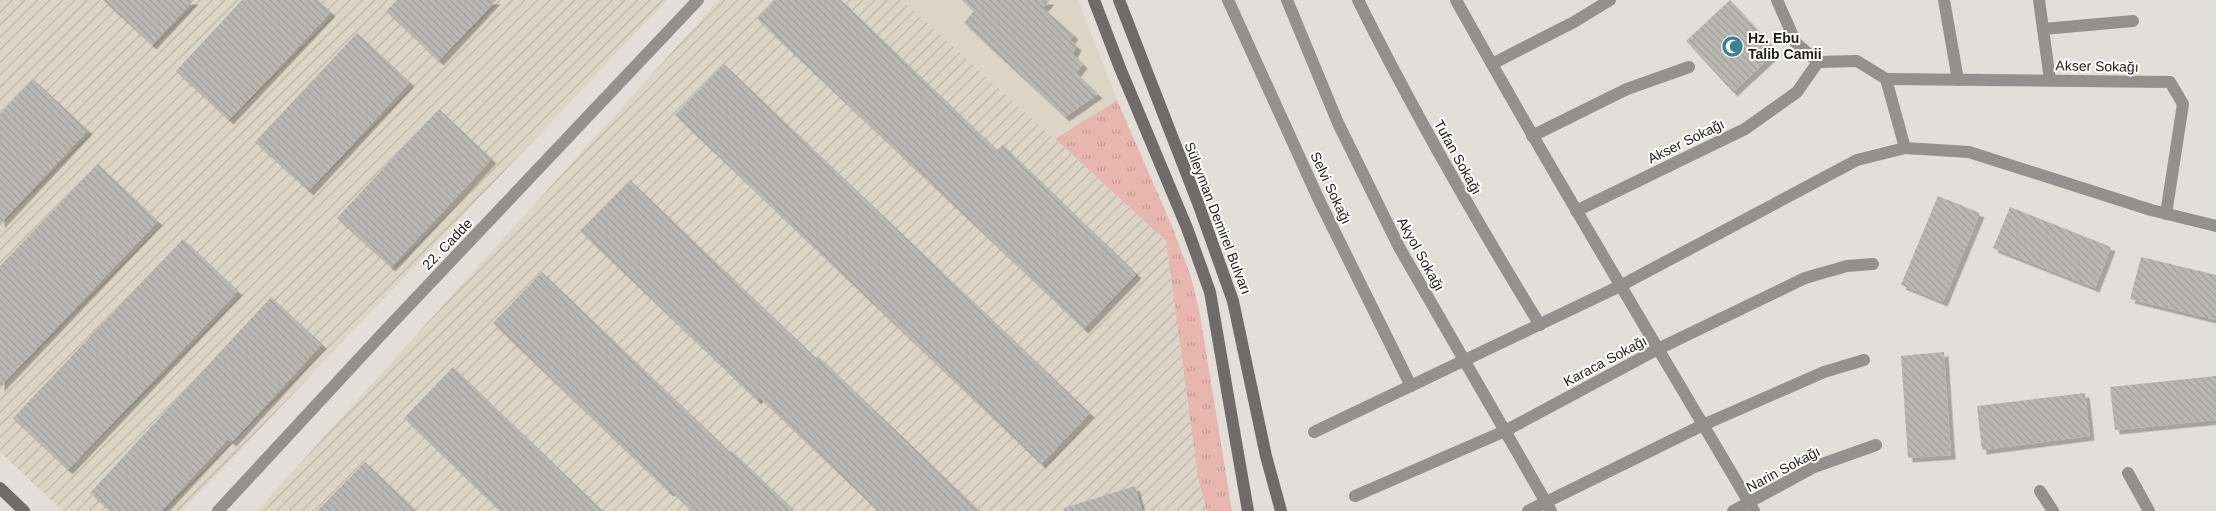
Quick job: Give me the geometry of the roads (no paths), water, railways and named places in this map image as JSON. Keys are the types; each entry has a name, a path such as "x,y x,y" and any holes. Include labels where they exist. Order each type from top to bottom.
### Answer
{"main road":[{"path":"1094,0 1120,68 1187,228 1210,292 1248,511"},
{"name":"Süleyman Demirel Bulvarı","path":"1119,0 1198,202 1233,300 1266,456 1281,511"},
{"path":"0,488 24,511"}],"street":[{"name":"22. Cadde","path":"218,511 380,335 698,0"},
{"name":"Selvi Sokağı","path":"1228,0 1319,200 1411,386"},
{"name":"Akyol Sokağı","path":"1287,0 1338,123 1398,247 1548,506"},
{"name":"Tufan Sokağı","path":"1358,0 1388,61 1479,225 1540,325"},
{"path":"1456,0 1532,136 1752,507"},
{"path":"1492,64 1574,22 1610,0"},
{"path":"1777,0 1796,43 1818,62 1857,61 1886,79 1905,148"},
{"path":"1944,0 1958,80"},
{"path":"2039,0 2050,80"},
{"path":"2043,29 2133,21"},
{"name":"Akser Sokağı","path":"1576,211 1745,129 1797,92 1818,62"},
{"path":"1532,136 1627,90 1689,67"},
{"name":"Akser Sokağı","path":"1886,79 2170,82 2183,104 2166,214"},
{"path":"1314,432 1620,286 1857,160 1905,148 1970,152 2166,214 2216,226"},
{"name":"Karaca Sokağı","path":"1355,496 1505,431 1658,350 1805,278 1847,266 1873,264"},
{"path":"1528,511 1548,506 1703,425 1824,372 1864,360"},
{"name":"Narin Sokağı","path":"1733,511 1752,507 1814,467 1876,445"},
{"path":"2128,473 2149,511"},
{"path":"2040,491 2053,511"}],"place":[{"name":"Hz. Ebu Talib Camii","path":"1732,46"}]}
